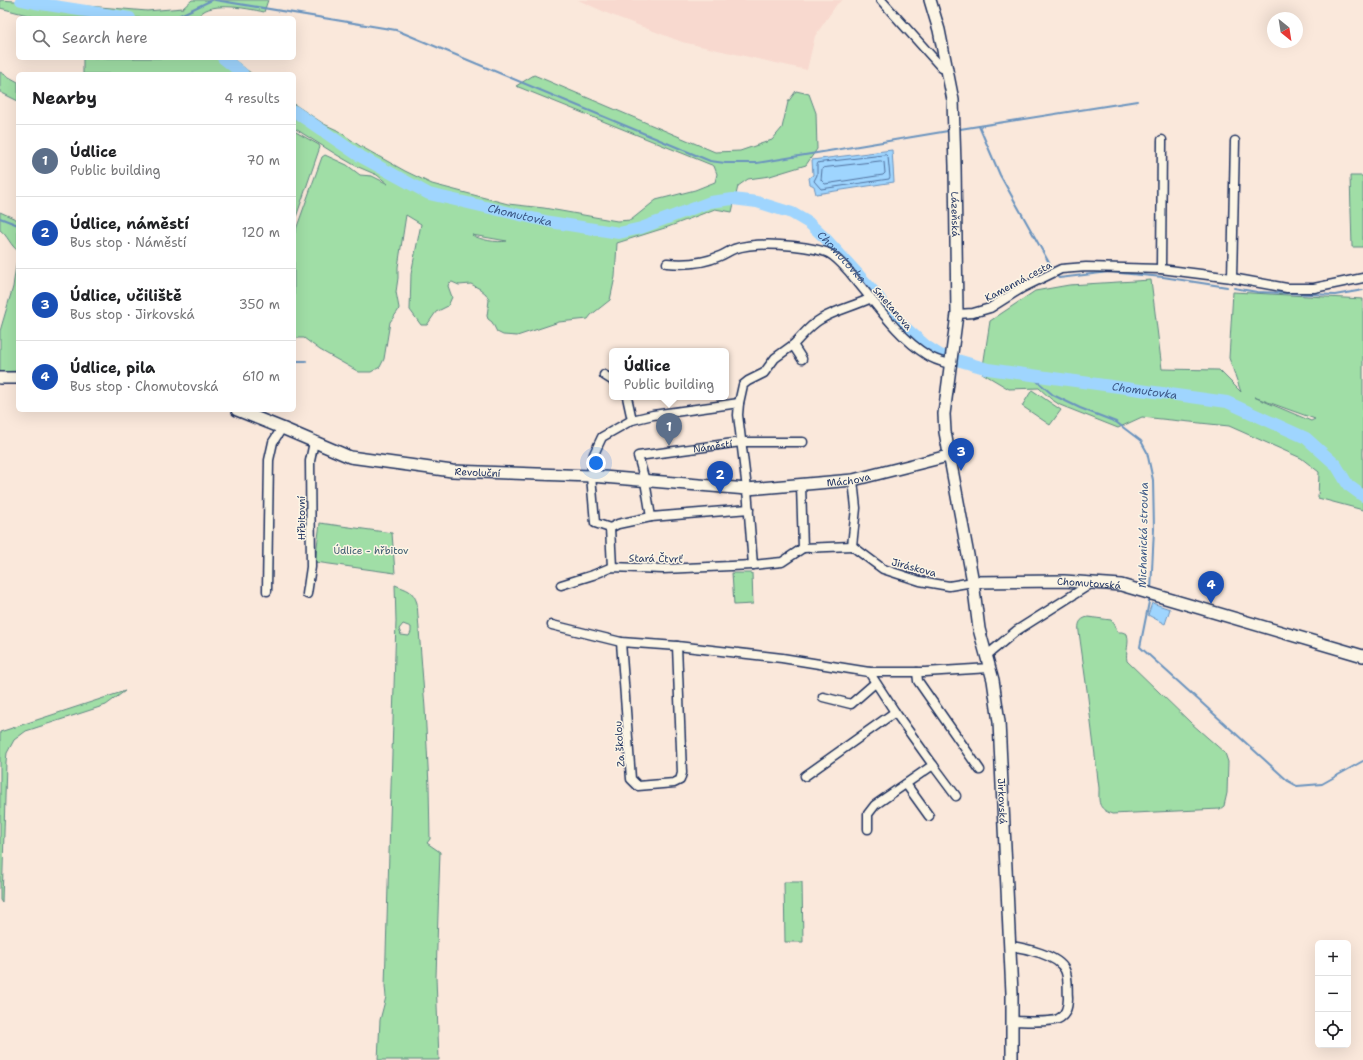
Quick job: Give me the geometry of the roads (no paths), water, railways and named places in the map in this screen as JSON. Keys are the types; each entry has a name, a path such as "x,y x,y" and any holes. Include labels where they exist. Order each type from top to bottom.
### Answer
{"street":[{"path":"881,0 942,68 947,69"},
{"name":"Lázeňská","path":"930,0 939,30 953,100 957,314 944,414 948,456"},
{"path":"1160,269 1162,140"},
{"path":"1232,278 1235,141"},
{"name":"Smetanova","path":"667,263 680,265 707,261 721,256 733,249 751,245 767,244 828,252 846,268 901,334 918,349 937,360 950,360"},
{"name":"Kamenná cesta","path":"957,314 973,313 990,308 1022,288 1061,269 1086,267 1160,269 1232,278 1287,288 1314,288 1363,278"},
{"path":"803,442 741,442 738,415 743,385 764,373 775,358 793,345 814,323 822,318 871,298"},
{"path":"793,345 802,359"},
{"path":"604,375 609,378"},
{"path":"0,378 16,378"},
{"path":"628,400 632,420"},
{"path":"739,403 653,415 632,420 602,437 594,454 591,476 596,523 610,528 618,524 651,517 749,509 753,565"},
{"name":"Revoluční","path":"242,412 350,457 452,471 591,476 645,481"},
{"path":"267,591 269,460 273,442 282,428"},
{"name":"Hřbitovní","path":"307,594 311,567 310,461 314,442"},
{"name":"Náměstí","path":"651,517 645,481 638,456 741,442 749,509"},
{"name":"Máchova","path":"747,489 853,480 948,456"},
{"name":"Jirkovská","path":"948,456 973,582 979,629 990,668 999,722 1012,994 1012,1060"},
{"path":"801,485 803,548 852,546 856,508 853,480"},
{"path":"645,481 747,489"},
{"path":"610,528 612,567"},
{"name":"Jiráskova","path":"852,546 883,569 920,581 949,586 973,582"},
{"name":"Stará Čtvrť","path":"561,585 593,575 612,567 662,569 753,565 782,562 803,548"},
{"name":"Chomutovská","path":"973,582 1064,580 1121,585 1363,656"},
{"path":"986,656 1016,631 1092,583"},
{"path":"552,625 621,642 677,646 782,658 869,672 917,672 990,668"},
{"name":"Za školou","path":"621,642 631,779 638,786 674,783 680,780 682,773 677,646"},
{"path":"869,672 895,712 956,796"},
{"path":"917,672 918,681 980,770"},
{"path":"823,697 851,704 875,683"},
{"path":"805,776 895,712"},
{"path":"868,829 868,814 875,805 933,765"},
{"path":"906,784 929,816"},
{"path":"1010,946 1028,949 1056,961 1064,967 1068,978 1067,1009 1060,1018 1053,1020 1012,1021"}],"water":[{"path":"892,150 894,182 816,194 814,186 810,184 809,178 813,175 812,160"},
{"path":"1152,603 1170,609 1165,624 1148,615"}],"waterway":[{"name":"Chomutovka","path":"21,0 117,16"},
{"path":"178,16 212,0"},
{"path":"215,0 396,30 710,161 725,163 757,163 948,131"},
{"name":"Chomutovka","path":"226,60 240,72"},
{"path":"979,126 1137,101"},
{"name":"Chomutovka","path":"296,112 358,155 429,194 550,222 619,233 641,228 710,202 733,199 757,202 792,213 809,223 826,239 876,294 890,314 926,346 940,355 988,369 1227,402 1306,438 1336,465 1348,485 1363,496"},
{"path":"960,129 979,126 1000,175 1052,268"},
{"path":"0,218 16,224"},
{"path":"1058,277 1109,272 1163,277 1227,287"},
{"path":"1234,288 1257,292 1335,295 1363,290"},
{"path":"296,361 306,361"},
{"name":"Michanická strouha","path":"1030,375 1053,395 1080,408 1116,422 1141,441 1147,452 1153,480 1154,529 1151,591"},
{"name":"Michanická strouha","path":"1150,597 1140,647 1288,781 1297,786 1322,784 1363,761"}],"place":[{"name":"Údlice","path":"669,446"},
{"name":"Údlice, učiliště","path":"961,471"},
{"name":"Údlice, náměstí","path":"720,494"},
{"name":"Údlice, pila","path":"1211,604"}],"park label":[{"name":"Údlice - hřbitov","path":"371,550"}]}
